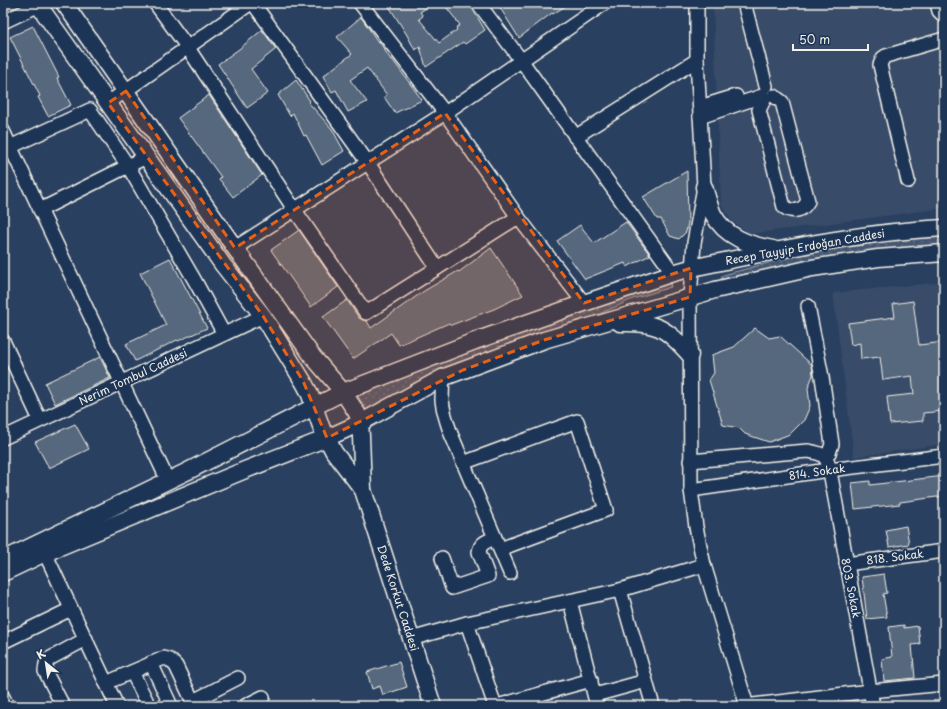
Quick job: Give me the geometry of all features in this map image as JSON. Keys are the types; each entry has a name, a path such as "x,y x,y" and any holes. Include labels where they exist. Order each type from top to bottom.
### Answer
{"main road":[{"path":"64,3 313,357 343,392 357,413 360,423"},
{"name":"Dede Korkut Caddesi","path":"38,4 223,265 263,316 303,381 334,452 363,490"},
{"path":"704,187 713,214 723,228 739,240 780,250"},
{"name":"Recep Tayyip Erdoğan Caddesi","path":"3,560 168,481 343,392 475,341 673,273 692,268 867,234 944,228"},
{"name":"Recep Tayyip Erdoğan Caddesi","path":"600,323 690,297 812,268 878,258 944,253"},
{"path":"3,573 45,553 245,470 327,438 360,423 442,378 544,340 600,323 641,322 661,329 674,338 690,355"},
{"name":"Dede Korkut Caddesi","path":"360,423 363,490 434,706"}],"street":[{"path":"155,3 188,48 294,209 366,313 518,217"},
{"path":"108,104 252,3 368,163 437,268"},
{"path":"360,3 445,113 518,217 584,303"},
{"path":"478,3 521,60 673,273"},
{"path":"697,3 697,60 704,187 694,243 690,297 691,490 696,527 704,565 747,706 870,691 944,684"},
{"path":"700,112 766,94 782,102 808,201 804,207 797,210 790,210 784,207 758,110 766,94 744,3"},
{"path":"937,3 939,12 944,16"},
{"path":"3,22 38,4"},
{"path":"235,248 445,113 597,5"},
{"path":"908,181 880,65 883,58 886,56 944,39"},
{"path":"576,137 697,60"},
{"path":"10,147 90,110 128,166 224,334"},
{"path":"3,131 168,481"},
{"path":"40,210 146,157"},
{"path":"690,462 808,451 822,454 824,456 829,453 832,444 822,377 808,306"},
{"name":"Nerim Tombul Caddesi","path":"3,438 263,316"},
{"path":"3,341 40,420"},
{"path":"442,378 442,400 444,414 510,573"},
{"path":"442,558 452,588 488,576 479,552 479,549 484,542 497,543 606,510 577,421 464,463"},
{"name":"803. Sokak","path":"824,456 828,462 873,706"},
{"name":"814. Sokak","path":"691,490 829,470 944,456"},
{"name":"818. Sokak","path":"846,564 944,551"},
{"path":"45,553 117,706"},
{"path":"411,638 467,623 620,590 704,565"},
{"path":"620,590 653,706"},
{"path":"570,601 596,700 646,681"},
{"path":"3,642 71,609"},
{"path":"467,623 496,706 591,680"},
{"path":"64,706 45,671 46,664 49,659 86,639"},
{"path":"106,683 164,658 170,660 176,666 194,703 238,678"},
{"path":"150,663 171,706"},
{"path":"132,672 148,706"},
{"path":"3,697 7,706"},
{"path":"245,706 263,697"}],"highlighted area":[{"path":"126,91 235,248 445,113 584,303 691,268 690,297 544,340 463,370 327,438 303,381 263,316 108,103"}],"shaded area":[{"path":"713,3 944,3 944,208 750,234 731,220 721,204"},
{"path":"944,235 944,245 889,249 817,259 721,279 723,275 768,263 781,257 857,243"},
{"path":"670,282 671,287 633,299 595,316 518,341 367,412 358,396 474,350"},
{"path":"944,282 944,444 854,457 833,293"}],"building":[{"path":"387,3 434,3 420,12 423,16 419,19 439,43 457,30 456,28 460,25 443,3 469,3 485,30 465,44 463,42 426,67 420,47 415,50"},
{"path":"497,3 570,3 553,14 552,13 519,38"},
{"path":"361,17 391,60 392,59 422,100 395,113 384,97 387,95 367,68 350,80 367,102 348,112 336,90 332,92 323,76 352,54 337,37"},
{"path":"33,26 59,77 57,78 71,105 48,116 38,97 40,96 10,37"},
{"path":"262,30 276,49 251,69 268,93 247,108 218,64"},
{"path":"296,80 310,101 308,102 332,129 344,151 322,165 306,135 304,136 293,113 290,116 278,95"},
{"path":"209,95 262,175 233,197 219,179 221,177 178,118"},
{"path":"687,171 688,223 686,232 679,239 670,236 661,219 657,219 643,197"},
{"path":"626,222 650,255 627,267 625,263 585,279 557,241 580,225 594,243"},
{"path":"299,230 338,287 311,307 271,250"},
{"path":"491,248 523,295 494,309 451,325 449,323 399,345 391,333 353,359 323,317 347,300 359,318 367,321 371,328 424,291 458,271 459,272"},
{"path":"170,258 207,328 178,341 177,340 135,361 126,344 166,325 140,273"},
{"path":"913,301 919,345 944,342 944,411 923,413 923,421 890,424 887,397 914,394 912,376 883,380 880,357 861,359 860,343 851,345 848,323 895,317 893,304"},
{"path":"755,328 769,338 780,336 812,365 813,375 808,388 810,406 804,420 790,434 769,442 745,434 739,428 723,425 709,380 714,373 712,355 734,347"},
{"path":"100,357 110,378 55,404 45,383"},
{"path":"75,424 89,449 49,468 35,442"},
{"path":"944,476 944,496 900,502 900,504 855,509 852,483 870,481 870,485"},
{"path":"906,526 909,544 889,547 886,530"},
{"path":"884,574 887,593 883,594 887,617 867,619 862,577"},
{"path":"904,625 904,628 918,626 920,644 912,645 915,678 884,681 882,659 892,657 889,627"},
{"path":"399,662 407,687 383,695 380,686 372,689 367,672"}]}
